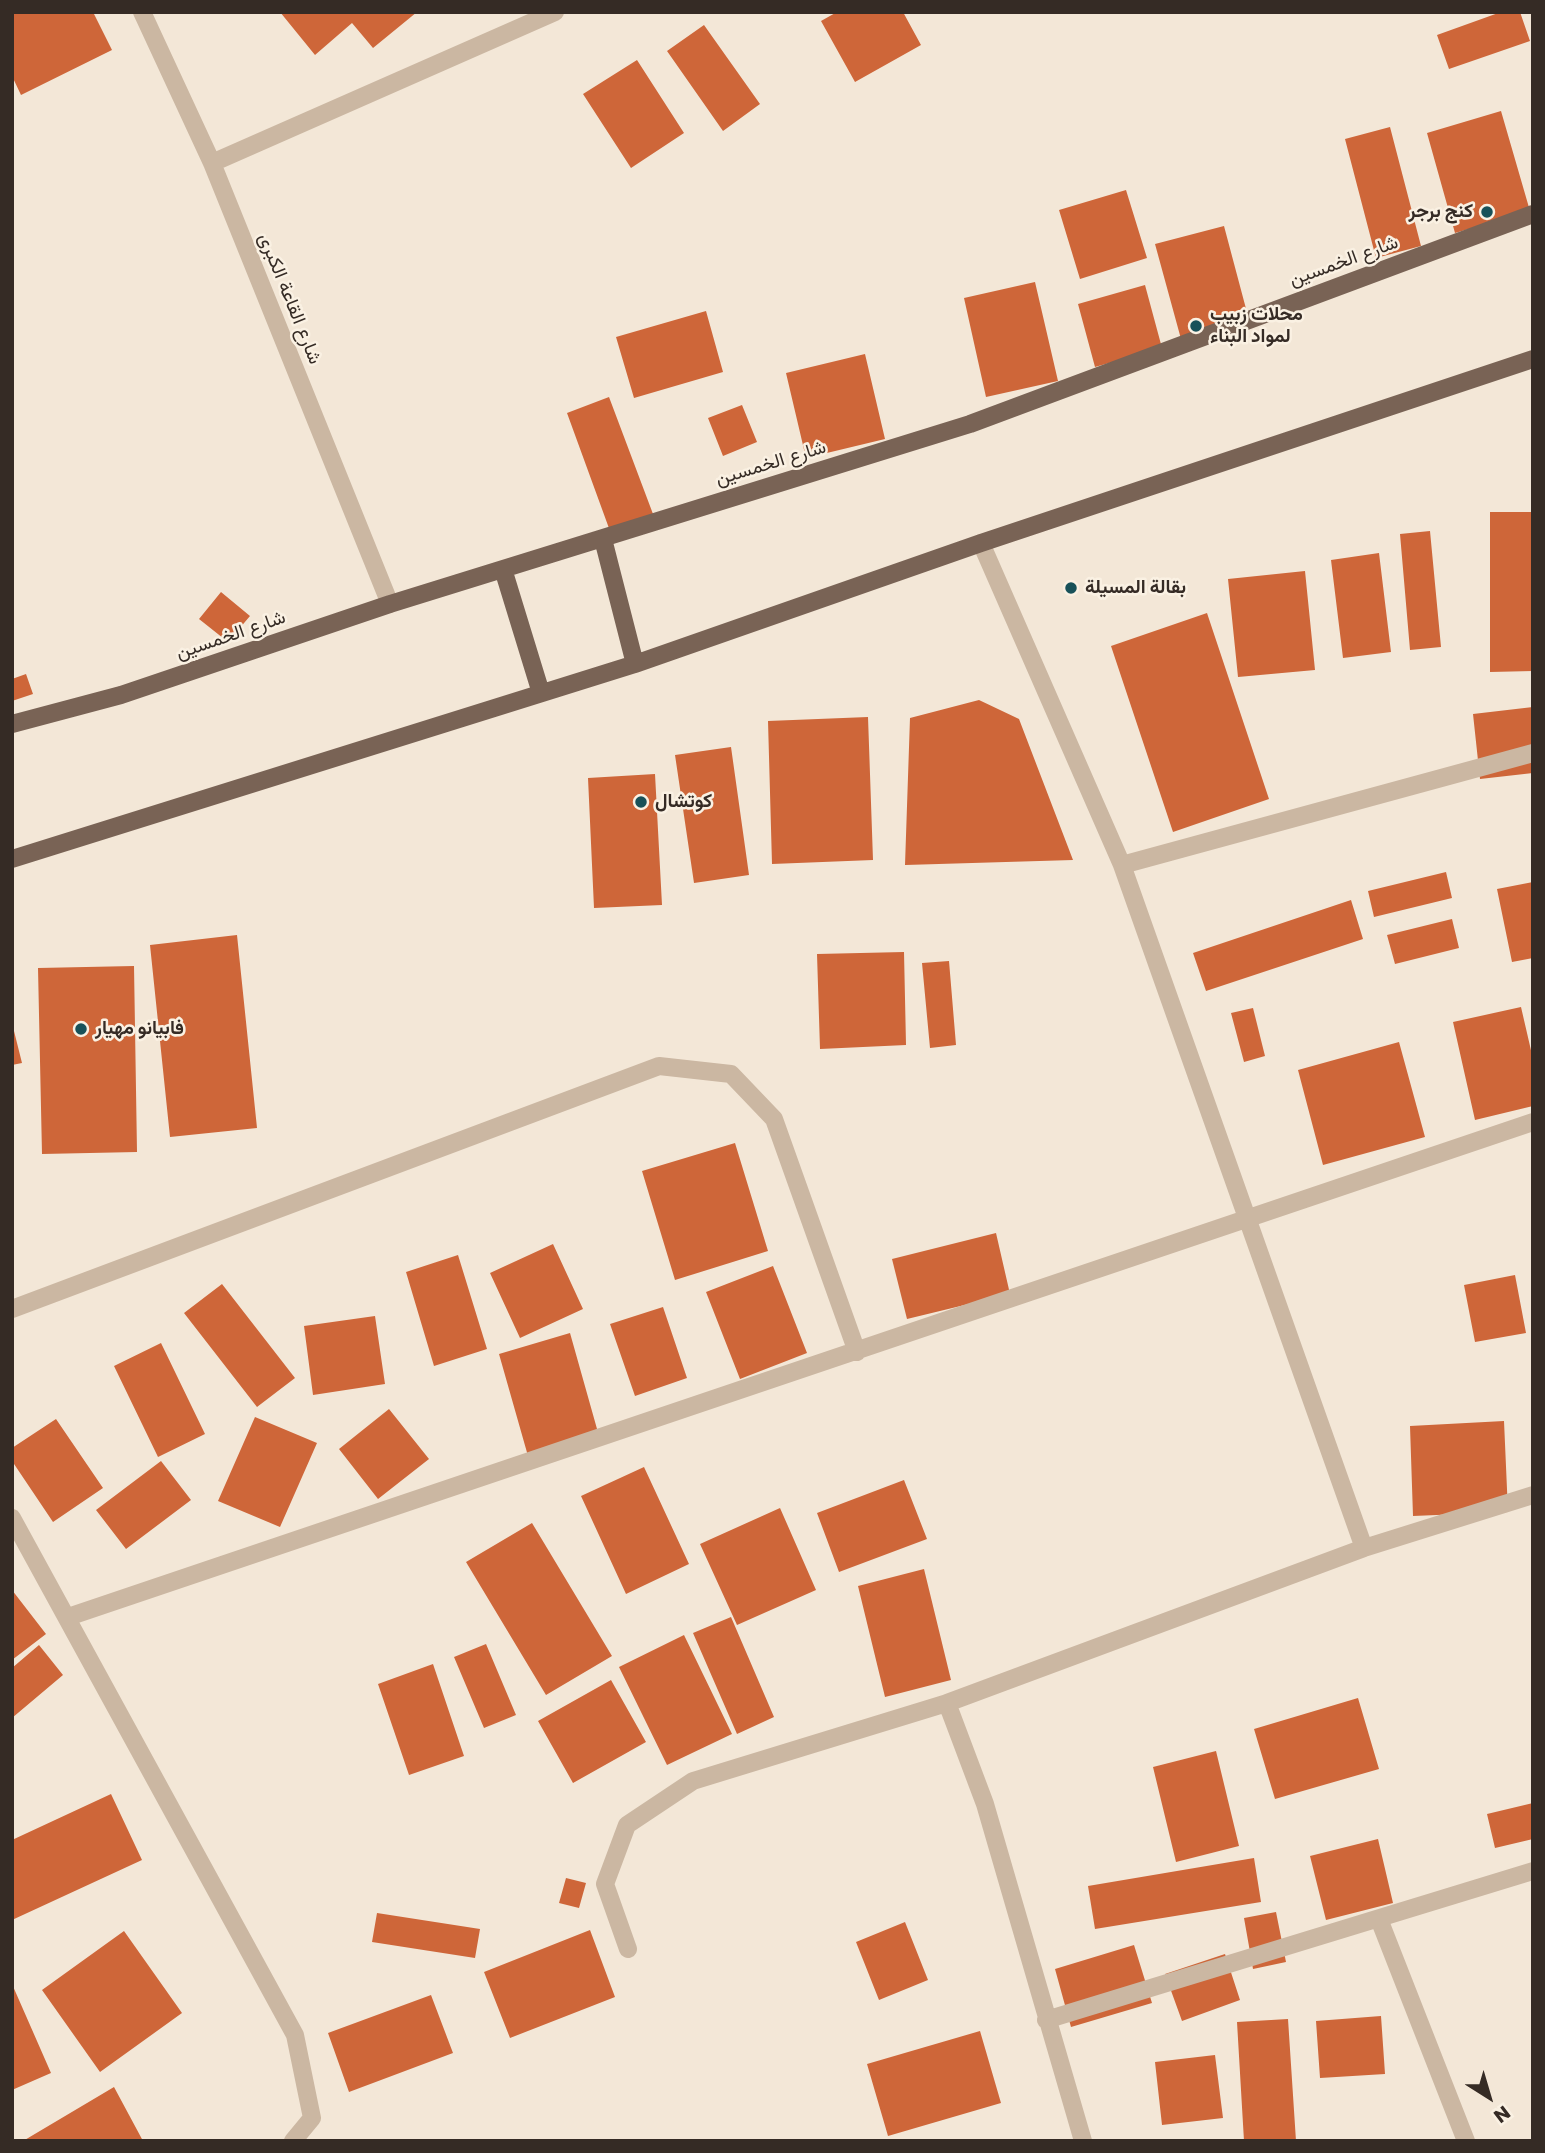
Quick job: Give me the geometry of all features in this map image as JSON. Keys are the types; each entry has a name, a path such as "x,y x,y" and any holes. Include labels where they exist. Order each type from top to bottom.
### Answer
{"main road":[{"name":"شارع الخمسين","path":"12,724 121,695 390,604 970,424 1533,214"},
{"path":"12,859 635,664 981,543 1533,359"},
{"path":"603,539 635,664"},
{"path":"503,569 541,693"}],"street":[{"name":"شارع القاعة الكبرى","path":"142,12 212,163 390,604"},
{"path":"212,163 555,12"},
{"path":"981,543 1122,865 1364,1548"},
{"path":"1122,865 1533,752"},
{"path":"12,1309 659,1066 731,1074 774,1119 857,1352"},
{"path":"68,1617 1533,1122"},
{"path":"628,1949 605,1884 627,1825 693,1781 947,1703 1364,1548 1533,1494"},
{"path":"12,1518 295,2035 312,2118 293,2141"},
{"path":"947,1703 985,1804 1083,2141"},
{"path":"1046,2020 1533,1871"},
{"path":"1378,1919 1466,2141"}],"building":[{"path":"12,12 93,12 112,50 21,95 12,76"},
{"path":"280,12 417,12 373,48 352,23 315,55"},
{"path":"837,12 903,12 921,45 855,82 821,21"},
{"path":"1501,12 1520,12 1530,41 1449,69 1437,35"},
{"path":"704,25 760,104 723,131 667,51"},
{"path":"637,60 684,133 631,168 583,94"},
{"path":"1501,111 1530,211 1455,233 1427,133"},
{"path":"1390,127 1421,246 1376,258 1345,139"},
{"path":"1126,190 1147,258 1080,279 1059,210"},
{"path":"1224,226 1249,320 1181,339 1155,244"},
{"path":"1035,282 1058,381 986,397 964,298"},
{"path":"1145,285 1162,348 1095,367 1078,304"},
{"path":"706,311 723,372 634,398 616,337"},
{"path":"865,354 885,439 806,458 786,373"},
{"path":"609,397 653,514 610,531 567,413"},
{"path":"742,405 757,442 723,456 708,418"},
{"path":"1490,512 1533,512 1533,671 1490,672"},
{"path":"1430,531 1441,647 1410,650 1400,534"},
{"path":"1379,553 1391,652 1343,658 1331,560"},
{"path":"1305,571 1315,670 1238,677 1228,579"},
{"path":"221,592 250,616 228,642 199,619"},
{"path":"1207,613 1269,799 1173,832 1111,646"},
{"path":"26,674 33,694 12,701 12,679"},
{"path":"979,700 1019,719 1073,860 905,865 910,718"},
{"path":"1533,707 1533,773 1480,779 1473,714"},
{"path":"868,717 873,860 772,864 768,721"},
{"path":"731,747 749,875 694,883 675,755"},
{"path":"655,774 662,905 594,908 588,778"},
{"path":"1446,872 1452,898 1374,917 1368,891"},
{"path":"1533,882 1533,958 1512,962 1497,889"},
{"path":"1351,900 1363,939 1206,991 1193,953"},
{"path":"1452,919 1459,948 1395,964 1387,935"},
{"path":"237,935 257,1128 170,1137 150,945"},
{"path":"904,952 906,1045 820,1049 817,954"},
{"path":"949,961 956,1045 930,1048 922,963"},
{"path":"134,966 137,1152 42,1154 38,968"},
{"path":"1521,1007 1533,1059 1533,1106 1475,1120 1453,1022"},
{"path":"1253,1008 1265,1056 1244,1062 1231,1013"},
{"path":"12,1023 22,1063 12,1065"},
{"path":"1399,1042 1425,1137 1323,1165 1298,1070"},
{"path":"735,1143 768,1251 675,1280 642,1171"},
{"path":"996,1233 1010,1294 907,1319 892,1259"},
{"path":"553,1244 583,1309 520,1338 490,1273"},
{"path":"458,1255 487,1349 434,1366 406,1272"},
{"path":"773,1266 807,1353 740,1379 706,1292"},
{"path":"1515,1275 1526,1333 1475,1342 1464,1285"},
{"path":"222,1284 295,1378 257,1407 184,1313"},
{"path":"663,1307 687,1378 635,1396 610,1324"},
{"path":"375,1316 385,1384 313,1395 304,1326"},
{"path":"570,1333 599,1436 528,1456 499,1354"},
{"path":"161,1343 205,1434 158,1457 114,1366"},
{"path":"389,1409 429,1459 378,1499 339,1449"},
{"path":"255,1417 317,1443 280,1527 218,1501"},
{"path":"56,1419 103,1488 53,1522 12,1461 12,1448"},
{"path":"1504,1421 1508,1512 1413,1516 1410,1426"},
{"path":"161,1461 191,1500 126,1549 96,1510"},
{"path":"644,1467 689,1564 626,1594 581,1496"},
{"path":"904,1480 927,1539 839,1572 817,1513"},
{"path":"780,1508 816,1590 737,1625 700,1544"},
{"path":"532,1523 612,1656 546,1695 466,1562"},
{"path":"924,1569 951,1680 885,1697 858,1586"},
{"path":"12,1590 46,1634 12,1660"},
{"path":"731,1617 774,1717 737,1734 693,1633"},
{"path":"684,1635 732,1734 667,1765 619,1667"},
{"path":"486,1644 516,1715 484,1728 454,1657"},
{"path":"39,1645 63,1675 12,1718 12,1668"},
{"path":"433,1664 464,1756 409,1775 378,1684"},
{"path":"611,1680 646,1742 573,1783 538,1721"},
{"path":"1358,1698 1379,1769 1275,1799 1254,1729"},
{"path":"1216,1751 1239,1846 1176,1862 1153,1767"},
{"path":"111,1794 142,1860 12,1920 12,1840"},
{"path":"1533,1803 1533,1839 1495,1848 1487,1814"},
{"path":"1378,1839 1393,1903 1326,1920 1310,1856"},
{"path":"1254,1858 1261,1902 1095,1929 1088,1886"},
{"path":"566,1878 586,1883 579,1908 559,1903"},
{"path":"1276,1912 1286,1962 1253,1969 1244,1918"},
{"path":"377,1913 480,1929 475,1958 372,1942"},
{"path":"905,1922 928,1980 879,2000 856,1942"},
{"path":"590,1930 615,1997 510,2038 484,1972"},
{"path":"124,1931 182,2013 100,2072 42,1990"},
{"path":"1134,1945 1152,2003 1071,2027 1055,1969"},
{"path":"1225,1954 1240,2000 1182,2021 1165,1974"},
{"path":"12,1984 51,2073 12,2090"},
{"path":"431,1995 453,2053 349,2092 328,2033"},
{"path":"1381,2016 1385,2074 1320,2078 1316,2021"},
{"path":"1288,2019 1296,2141 1244,2141 1237,2022"},
{"path":"980,2031 1001,2103 888,2136 867,2064"},
{"path":"1215,2055 1223,2118 1162,2125 1155,2062"},
{"path":"114,2087 143,2141 23,2141"}],"place":[{"name":"كنج برجر","path":"1487,212"},
{"name":"محلات زبيب لمواد البناء","path":"1196,326"},
{"name":"بقالة المسيلة","path":"1071,588"},
{"name":"كوتشال","path":"641,802"},
{"name":"فابيانو مهيار","path":"81,1029"}]}
